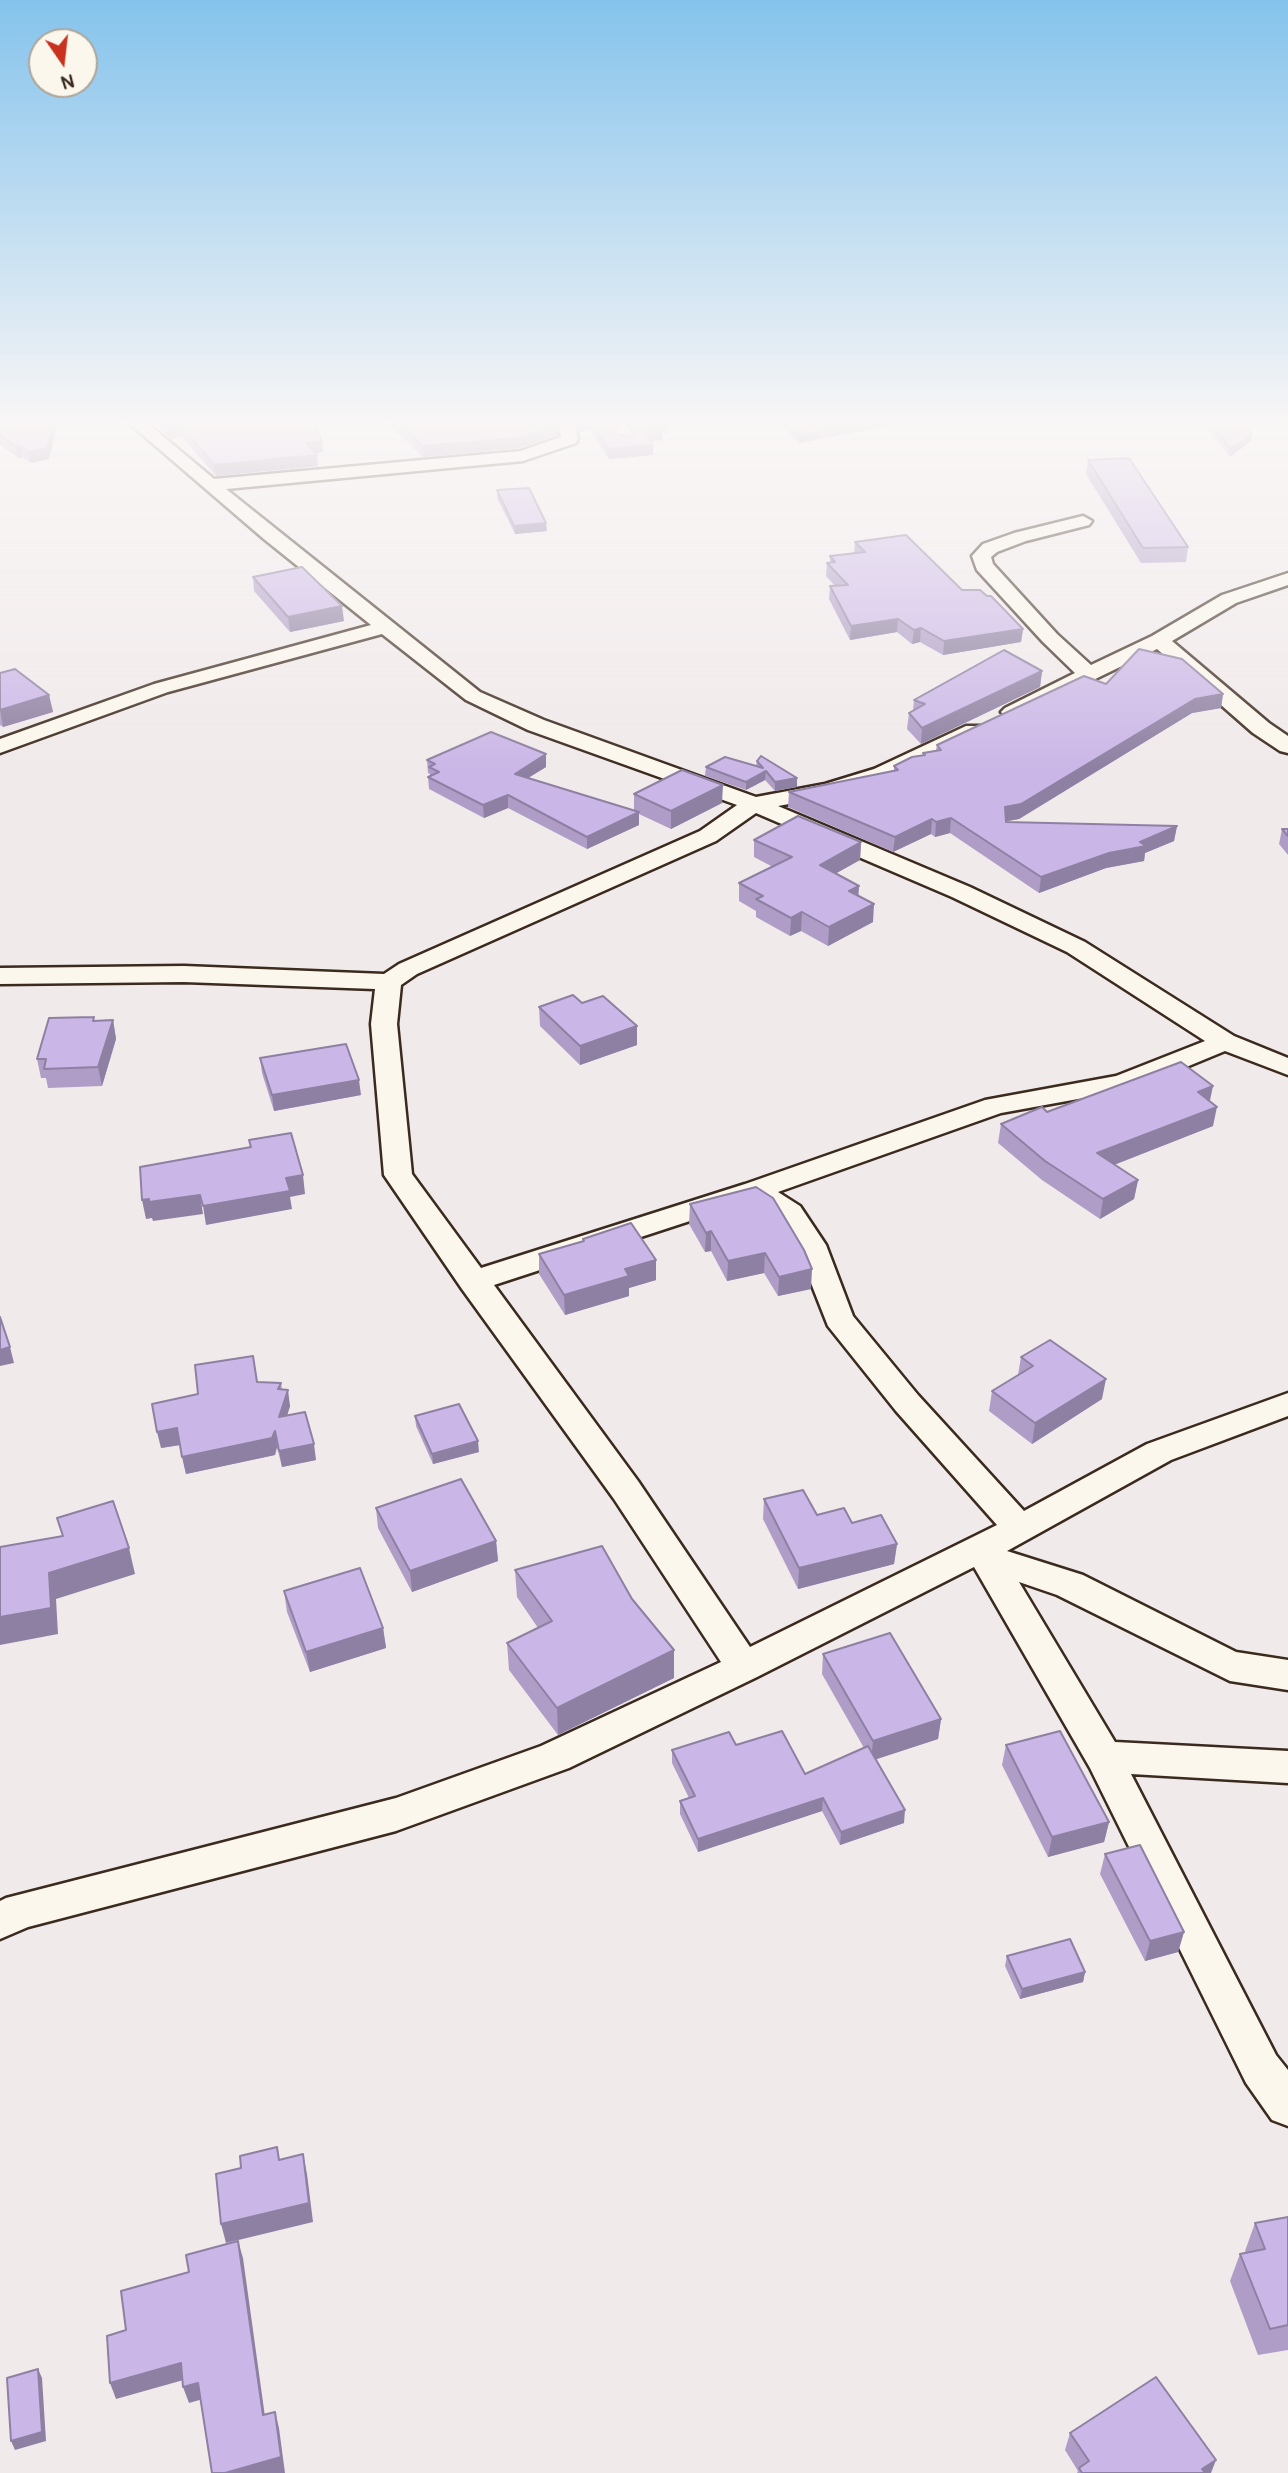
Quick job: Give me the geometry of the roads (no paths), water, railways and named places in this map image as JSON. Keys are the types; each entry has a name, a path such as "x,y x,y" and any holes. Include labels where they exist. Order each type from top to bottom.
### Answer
{"street":[{"path":"274,538 473,696 503,712 754,804 961,892 1076,947 1225,1042 1288,1067"},
{"path":"1016,538 990,548 981,556 984,566 1050,638 1087,673"},
{"path":"0,976 184,974 389,982 408,969 708,836 754,804 828,790 882,774 952,743 1087,673 1159,640 1228,599 1288,579"},
{"path":"0,746 161,688 388,626"},
{"path":"1159,640 1261,728 1288,746"},
{"path":"389,982 384,1024 388,1094 398,1175 626,1490 744,1667"},
{"path":"473,1282 526,1262 755,1190 995,1106 1123,1083 1225,1042"},
{"path":"755,1190 790,1213 811,1245 839,1319 907,1403 1020,1529"},
{"path":"0,1921 20,1911 396,1814 555,1757 984,1553 1020,1529 1159,1452 1288,1404"},
{"path":"984,1553 1070,1586 1230,1666 1288,1675"},
{"path":"984,1553 1104,1758 1261,2069 1288,2105"},
{"path":"1104,1758 1149,1758 1288,1767"}]}
